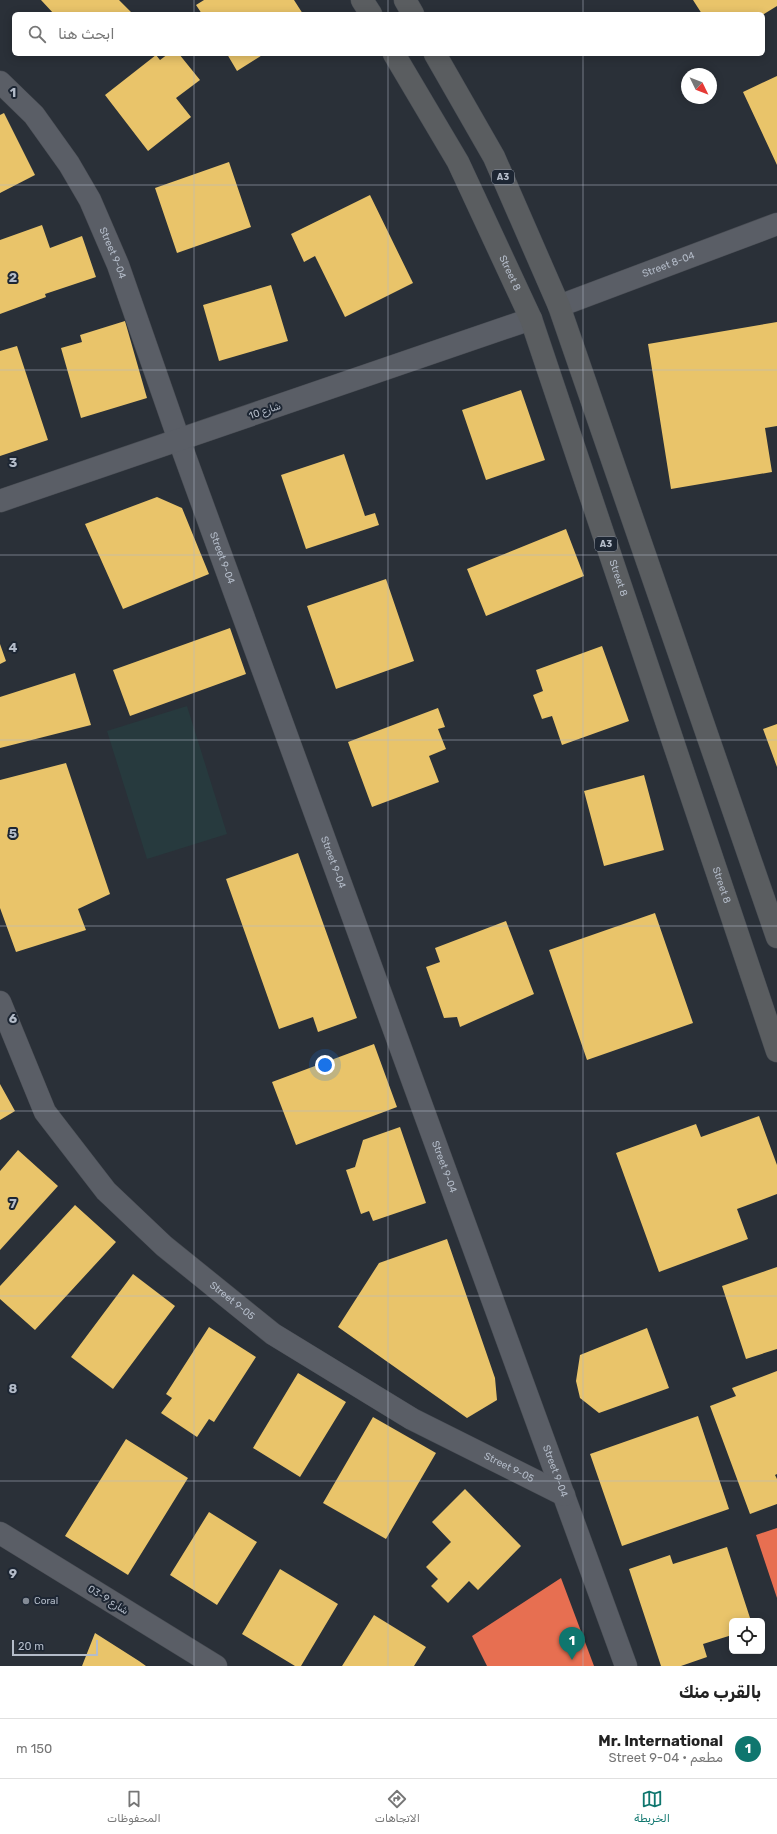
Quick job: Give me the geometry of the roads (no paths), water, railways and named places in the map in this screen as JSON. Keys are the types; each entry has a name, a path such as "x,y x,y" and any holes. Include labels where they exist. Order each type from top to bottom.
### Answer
{"highway":[{"path":"362,0 370,12"},
{"path":"405,0 412,12"},
{"name":"Street 8","path":"395,56 458,162 530,319 777,1051"},
{"name":"A3","path":"437,56 494,157 560,306 775,925"}],"street":[{"name":"Street 9-04","path":"0,82 34,115 69,164 90,200 118,264 179,440 626,1666"},
{"name":"Street 8-04","path":"560,306 777,224"},
{"name":"شارع 10","path":"0,501 530,319"},
{"name":"Street 9-05","path":"0,1002 4,1025 45,1112 106,1191 164,1246 273,1334 412,1419 564,1496"},
{"name":"شارع 9-03","path":"0,1533 216,1666"}],"place":[{"name":"Coral","path":"26,1601"},
{"name":"Mr. International","path":"572,1660"}]}
